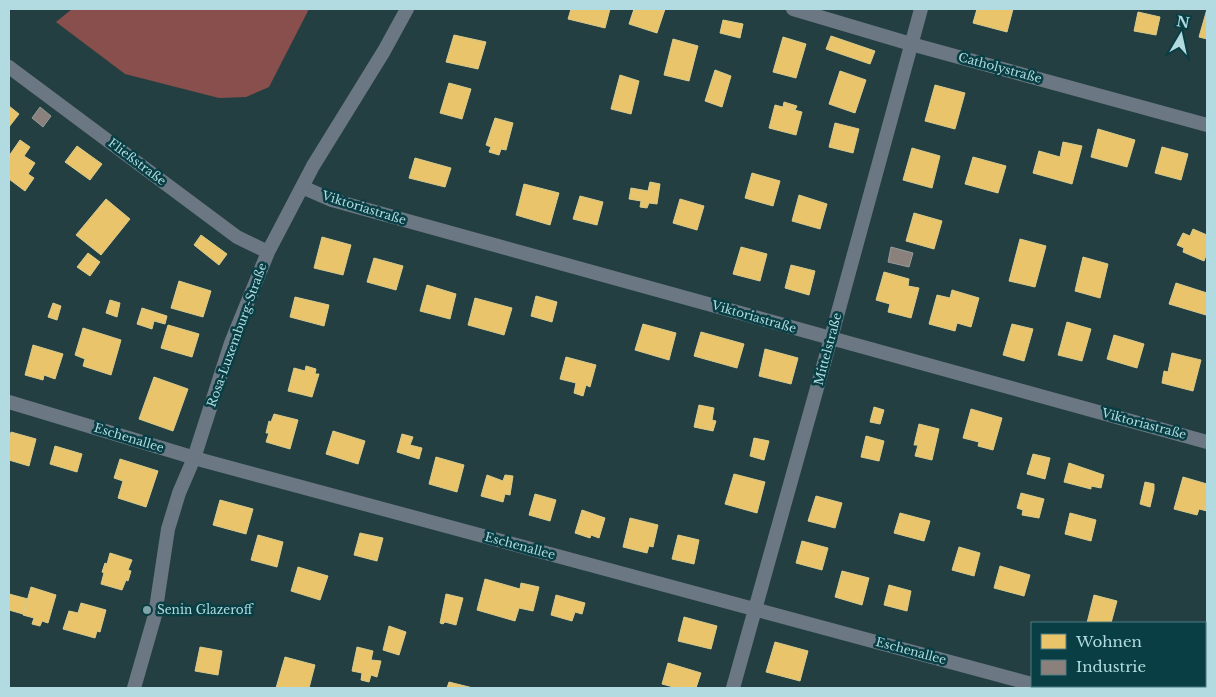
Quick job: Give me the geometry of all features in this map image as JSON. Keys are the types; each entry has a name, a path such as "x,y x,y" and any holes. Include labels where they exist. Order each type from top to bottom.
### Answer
{"street":[{"name":"Rosa-Luxemburg-Straße","path":"134,688 155,615 168,529 179,492 194,458 231,343 268,252 313,166 384,51 407,9"},
{"name":"Catholystraße","path":"793,9 911,44 1207,125"},
{"name":"Mittelstraße","path":"732,688 756,609 921,9"},
{"name":"Fließstraße","path":"9,67 237,236 268,252"},
{"name":"Viktoriastraße","path":"302,187 332,200 1207,442"},
{"name":"Eschenallee","path":"9,402 194,458 1031,684"}],"shaded area":[{"path":"72,9 309,9 269,87 246,97 219,98 125,74 56,22"}],"building: Wohnen":[{"path":"571,9 610,9 605,28 568,19"},
{"path":"634,9 665,9 657,33 629,24"},
{"path":"977,9 1013,9 1007,32 973,23"},
{"path":"1207,9 1207,39 1199,37"},
{"path":"1138,12 1160,17 1156,35 1134,31"},
{"path":"723,20 743,24 740,38 720,33"},
{"path":"454,35 486,42 478,69 446,62"},
{"path":"831,36 875,51 870,64 826,49"},
{"path":"783,37 806,44 796,78 773,72"},
{"path":"673,39 698,46 689,81 664,75"},
{"path":"715,70 731,76 722,107 705,101"},
{"path":"840,71 866,80 855,113 829,104"},
{"path":"620,75 639,81 631,114 611,109"},
{"path":"449,83 471,89 462,119 440,113"},
{"path":"935,85 965,93 955,129 925,121"},
{"path":"784,102 797,106 795,110 783,107"},
{"path":"775,105 802,112 796,135 769,128"},
{"path":"9,106 19,114 9,127"},
{"path":"495,118 513,123 506,150 501,149 499,155 489,152 491,147 486,145"},
{"path":"835,123 859,129 853,153 829,147"},
{"path":"1098,129 1135,140 1127,167 1091,157"},
{"path":"20,140 30,147 24,156 35,163 28,174 34,178 25,191 9,179 9,156"},
{"path":"1063,142 1082,146 1072,184 1033,173 1039,151 1060,157"},
{"path":"77,146 102,164 90,180 65,162"},
{"path":"1162,147 1188,154 1181,180 1155,173"},
{"path":"912,148 940,156 932,188 903,180"},
{"path":"973,157 1006,166 998,193 965,184"},
{"path":"415,158 451,168 445,187 409,178"},
{"path":"752,173 780,181 773,206 745,198"},
{"path":"650,182 660,184 657,204 649,203 647,208 640,207 641,201 629,199 631,188 648,191"},
{"path":"524,184 559,193 550,225 516,215"},
{"path":"799,195 827,204 820,229 792,221"},
{"path":"580,196 603,202 597,225 573,219"},
{"path":"106,199 130,219 101,255 76,235"},
{"path":"680,199 704,206 697,230 673,223"},
{"path":"914,213 942,221 934,249 906,241"},
{"path":"1193,229 1207,235 1207,253 1204,261 1183,252 1184,248 1177,245 1183,233 1190,236"},
{"path":"201,235 227,254 219,265 194,245"},
{"path":"322,237 351,245 343,275 314,268"},
{"path":"1020,239 1046,246 1035,287 1009,281"},
{"path":"741,247 767,254 760,281 733,274"},
{"path":"88,253 100,262 90,276 77,267"},
{"path":"1083,257 1108,264 1100,298 1075,291"},
{"path":"374,258 403,266 396,290 367,282"},
{"path":"791,265 815,271 809,295 785,288"},
{"path":"884,272 909,279 908,286 919,288 911,318 888,312 890,304 876,300"},
{"path":"179,281 211,291 203,317 171,308"},
{"path":"1176,283 1207,293 1206,315 1169,304"},
{"path":"427,285 456,294 450,319 420,311"},
{"path":"952,290 979,298 971,327 957,323 955,331 929,324 937,295 950,298"},
{"path":"536,296 557,302 552,322 531,316"},
{"path":"295,297 329,305 324,326 290,317"},
{"path":"475,298 512,308 504,335 468,325"},
{"path":"110,300 120,303 117,317 106,313"},
{"path":"53,303 61,306 57,320 48,317"},
{"path":"142,308 167,316 165,324 154,321 152,329 137,324"},
{"path":"1067,322 1091,329 1082,361 1058,355"},
{"path":"643,324 676,333 669,360 635,350"},
{"path":"1012,324 1033,329 1024,361 1003,355"},
{"path":"168,325 199,334 192,357 161,348"},
{"path":"83,328 121,340 111,375 83,366 85,359 75,355"},
{"path":"701,332 744,344 737,368 694,356"},
{"path":"1114,335 1144,344 1137,368 1107,359"},
{"path":"33,345 63,354 55,379 44,375 43,380 25,375"},
{"path":"765,349 798,358 791,384 759,376"},
{"path":"1172,353 1201,360 1193,391 1162,383 1164,371 1168,372"},
{"path":"566,357 596,365 590,387 586,385 583,396 574,393 576,383 560,379"},
{"path":"306,366 316,369 315,374 319,374 312,397 288,391 294,368 305,371"},
{"path":"154,377 188,389 173,431 139,419"},
{"path":"699,405 714,408 712,420 716,421 713,431 694,427"},
{"path":"874,407 884,410 880,424 870,422"},
{"path":"971,409 1002,418 993,450 978,446 979,442 963,438"},
{"path":"274,414 298,420 290,449 266,442 269,433 266,433 269,421 271,422"},
{"path":"919,424 939,429 932,460 915,456 918,445 914,445"},
{"path":"333,431 365,441 358,464 326,454"},
{"path":"11,432 36,439 29,466 9,460"},
{"path":"402,434 413,437 410,445 422,448 419,459 397,452"},
{"path":"866,436 884,441 879,461 861,457"},
{"path":"754,438 769,441 764,460 750,456"},
{"path":"55,446 82,454 77,472 50,464"},
{"path":"1033,454 1050,458 1045,479 1027,474"},
{"path":"436,457 464,465 457,492 429,484"},
{"path":"120,459 158,471 146,507 118,498 123,481 114,478"},
{"path":"1069,463 1104,475 1101,488 1091,486 1091,489 1064,482"},
{"path":"734,474 765,482 757,513 725,504"},
{"path":"487,475 503,481 505,475 513,476 510,495 505,494 503,502 481,496"},
{"path":"1183,477 1207,484 1207,511 1199,509 1197,515 1174,509"},
{"path":"1145,482 1154,484 1150,507 1140,504"},
{"path":"1021,493 1044,499 1039,518 1022,515 1023,510 1017,508"},
{"path":"535,494 556,500 550,521 529,515"},
{"path":"816,496 842,503 835,528 808,521"},
{"path":"220,500 253,509 246,534 213,525"},
{"path":"582,510 605,518 599,538 591,535 590,538 575,533"},
{"path":"900,513 930,521 924,541 894,533"},
{"path":"1070,513 1096,520 1091,541 1065,534"},
{"path":"630,518 658,525 653,547 649,546 647,553 623,547"},
{"path":"360,533 383,538 377,561 354,555"},
{"path":"258,535 283,542 277,567 251,560"},
{"path":"678,535 699,540 694,564 672,559"},
{"path":"802,541 828,548 822,570 796,563"},
{"path":"959,547 980,553 974,576 952,570"},
{"path":"110,553 132,560 128,570 131,571 128,581 126,580 122,590 101,584 104,573 102,572 105,563 107,564"},
{"path":"1000,566 1030,575 1024,596 994,588"},
{"path":"298,567 328,576 320,600 291,591"},
{"path":"842,571 869,578 862,605 835,597"},
{"path":"485,579 520,589 521,583 539,587 533,611 519,608 515,621 477,610"},
{"path":"889,585 911,591 907,611 884,605"},
{"path":"31,587 56,595 48,623 42,621 40,626 32,624 34,618 23,615"},
{"path":"9,594 28,599 23,614 9,610"},
{"path":"446,594 463,598 456,625 445,622 443,624 440,623"},
{"path":"556,595 585,603 582,614 575,612 572,621 551,615"},
{"path":"1094,595 1117,601 1111,622 1087,622"},
{"path":"81,603 106,610 100,632 97,631 95,638 63,629 69,611 78,613"},
{"path":"684,617 717,626 711,649 678,641"},
{"path":"389,626 406,632 399,655 383,650"},
{"path":"775,642 808,651 800,681 766,672"},
{"path":"200,647 222,651 218,675 195,671"},
{"path":"357,647 373,651 371,660 381,661 377,677 371,675 369,682 361,680 362,673 352,671"},
{"path":"285,657 315,665 309,688 276,688"},
{"path":"668,663 701,673 696,688 677,688 662,684"},
{"path":"1207,678 1207,688 1171,688 1206,687"},
{"path":"449,682 473,688 447,688"}],"building: Industrie":[{"path":"40,107 51,116 43,127 32,118"},
{"path":"891,247 913,253 909,267 888,262"}],"place":[{"name":"Senin Glazeroff","path":"147,610"}]}
